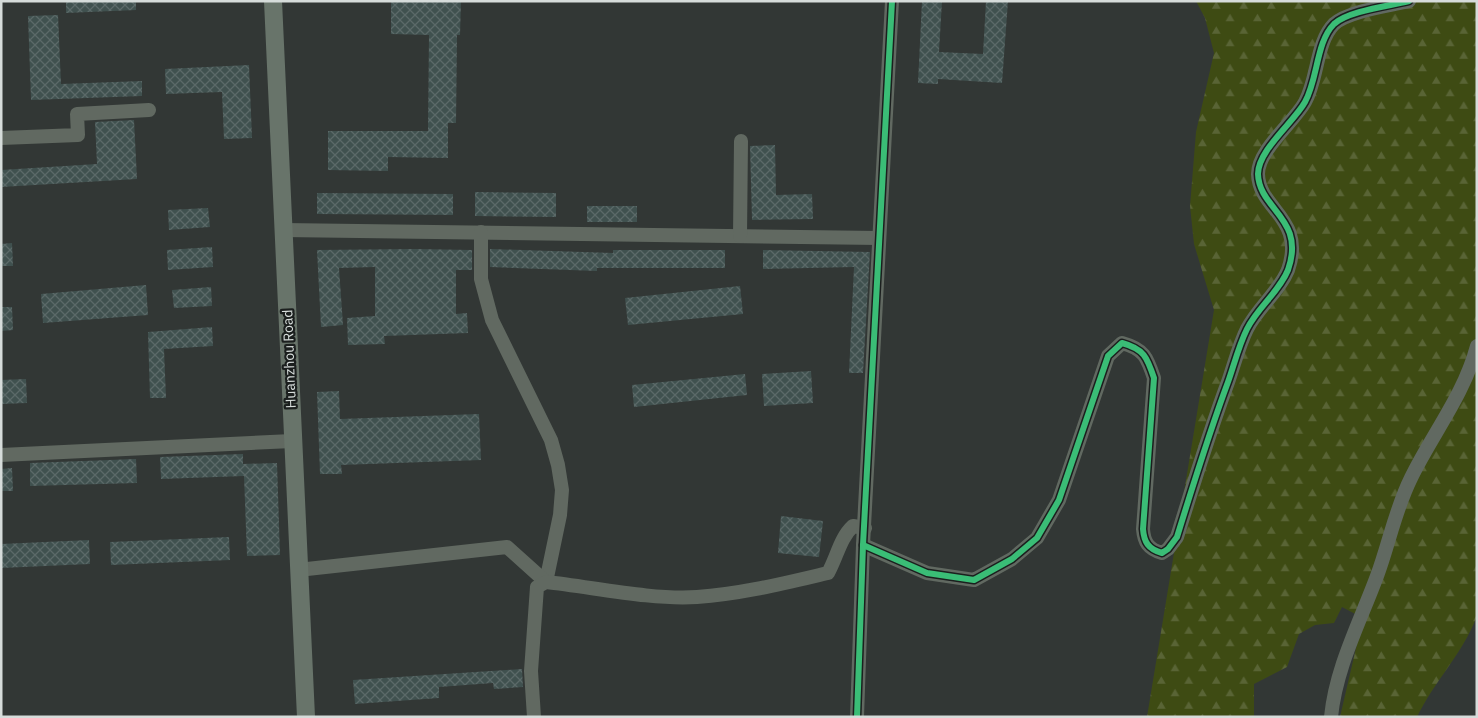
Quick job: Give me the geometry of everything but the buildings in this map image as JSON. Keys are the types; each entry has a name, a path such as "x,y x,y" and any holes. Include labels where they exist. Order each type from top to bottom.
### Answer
{"main road":[{"name":"Huanzhou Road","path":"273,1 306,717"}],"street":[{"path":"857,717 863,545 878,238 892,1"},
{"path":"863,545 927,574 974,580 1012,559 1037,538 1060,500 1108,356 1122,344 1136,347 1147,358 1154,378 1143,529 1144,540 1152,550 1162,553 1168,549 1177,537 1218,410 1247,329 1288,270 1291,252 1290,231 1282,216 1266,198 1260,184 1258,171 1265,153 1305,102 1316,78 1324,40 1333,25 1346,16 1409,1"},
{"path":"1,138 78,135 77,114 150,110"},
{"path":"740,236 742,141"},
{"path":"283,230 878,238"},
{"path":"481,232 481,279 492,320 551,440 558,465 562,490 560,515 546,582"},
{"path":"1331,717 1333,696 1346,656 1378,574 1396,515 1410,478 1470,373 1477,346"},
{"path":"1,455 292,441"},
{"path":"534,717 531,671 537,586 546,582 649,594 696,597 752,590 828,573 837,557 845,534 853,526 865,528"},
{"path":"298,570 507,547 546,582"}],"green space":[{"path":"1196,1 1477,1 1477,616 1464,643 1417,717 1340,717 1363,618 1342,607 1334,623 1315,625 1299,634 1287,667 1254,684 1254,717 1147,717 1214,310 1194,244 1190,206 1196,132 1214,53 1205,18"}],"cycle path":[{"path":"857,717 863,545 892,1"},
{"path":"863,545 927,573 974,580 1012,559 1037,538 1059,500 1108,356 1122,343 1135,348 1144,355 1154,378 1143,529 1144,538 1150,547 1162,553 1168,549 1177,537 1244,335 1288,270 1292,252 1291,238 1287,226 1260,186 1258,174 1264,155 1305,102 1320,51 1328,32 1334,24 1340,19 1359,12 1409,1"}]}
